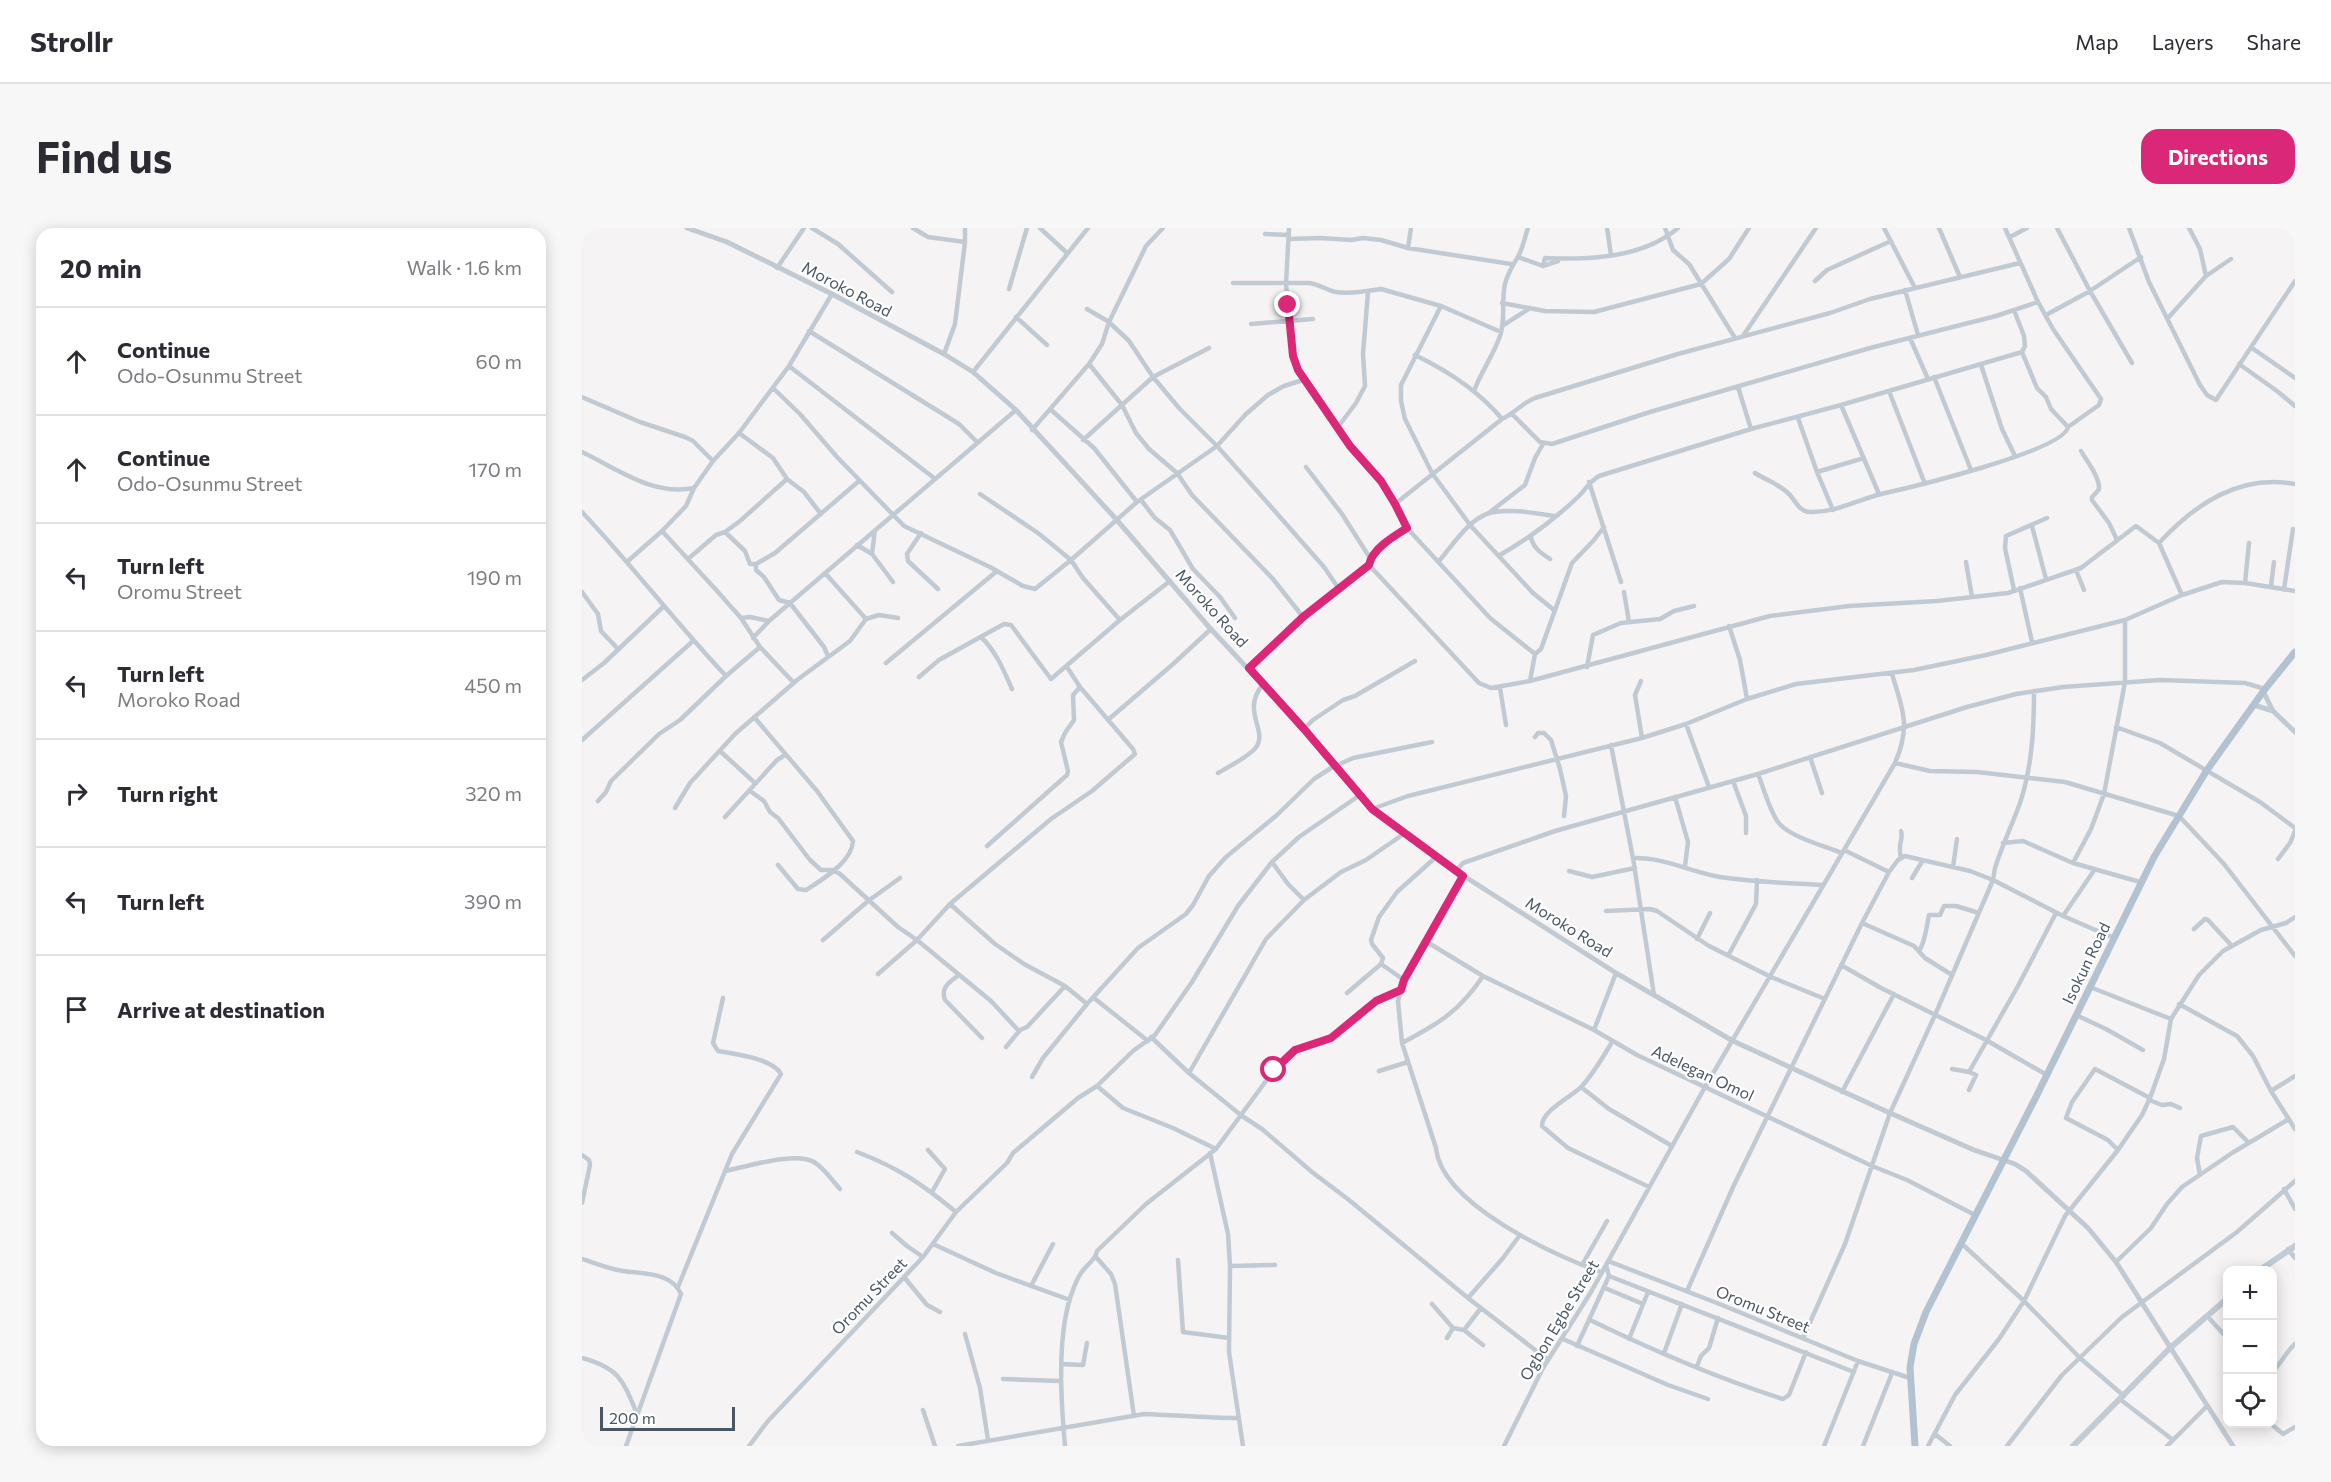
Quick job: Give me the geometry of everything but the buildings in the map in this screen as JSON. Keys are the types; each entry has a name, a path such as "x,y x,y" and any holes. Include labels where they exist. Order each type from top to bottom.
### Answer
{"main road":[{"name":"Isokun Road","path":"1910,1378 1914,1344 1926,1312 2076,1015 2140,882 2207,770 2264,690 2295,652"},
{"path":"2266,1266 2292,1248"},
{"path":"2073,1446 2170,1347 2223,1303"},
{"path":"1910,1378 1915,1446"}],"street":[{"name":"Moroko Road","path":"687,228 727,242 832,294 973,372 1016,410 1116,519 1211,629 1304,729 1372,809 1436,857 1616,973 1733,1041 1842,1092 1974,1150 2015,1164 2026,1171 2088,1228 2116,1262 2233,1446"},
{"path":"777,268 804,228"},
{"path":"812,228 838,244 892,292"},
{"path":"913,228 928,237 965,242"},
{"path":"944,354 955,324 965,228"},
{"path":"1009,289 1027,228"},
{"path":"1040,228 1067,253"},
{"path":"973,372 1088,228"},
{"path":"1032,430 1089,364 1102,344 1109,322 1146,246 1163,228"},
{"path":"1289,228 1286,284 1294,361 1298,370 1350,446 1381,481 1407,528 1490,618 1535,654"},
{"path":"1408,249 1411,228"},
{"path":"1474,391 1480,374 1491,359 1502,329 1504,285 1511,264 1518,257 1528,228"},
{"path":"1607,228 1611,255"},
{"path":"1665,228 1673,250 1689,264 1735,338"},
{"path":"1518,257 1543,266 1545,258 1569,259 1611,255 1648,248 1677,228"},
{"path":"1502,303 1559,312 1604,311 1701,284 1729,259 1749,228"},
{"path":"1743,336 1815,228"},
{"path":"1884,228 1915,288"},
{"path":"1939,228 1960,277"},
{"path":"1755,473 1785,490 1803,511 1808,513 1833,510 1879,494 1925,484 1971,470 2048,444 2066,433 2068,427 2099,405 2101,399 2038,302 2005,228"},
{"path":"2010,237 2027,228"},
{"path":"2057,228 2132,363"},
{"path":"2129,228 2149,282 2200,385 2207,395 2216,400 2295,280"},
{"path":"2188,228 2200,249 2206,276"},
{"path":"1265,234 1381,240 1408,249 1511,264"},
{"path":"1815,281 1827,270 1891,241"},
{"path":"2046,315 2090,291 2141,257"},
{"path":"2168,318 2206,276 2231,259"},
{"path":"1395,504 1502,419 1512,414 1524,403 1545,394 1905,290 2020,263"},
{"path":"1233,283 1309,283 1335,292 1368,292 1381,289 1441,306 1502,329"},
{"path":"1905,290 1918,335"},
{"path":"1338,427 1356,403 1365,386 1363,354 1368,292"},
{"path":"628,561 687,506 694,488 713,461 774,389 832,294"},
{"path":"1512,414 1543,444 1552,444 1650,412 2038,302"},
{"path":"1441,306 1401,385 1401,401 1405,419 1432,473 1470,525 1500,555 1508,568 1554,610"},
{"path":"1502,329 1530,308"},
{"path":"1087,309 1109,322 1130,342 1153,377 1179,408 1217,446 1324,567 1339,589"},
{"path":"1500,555 1531,537 1589,482 1599,476 1751,429 1798,418 2022,352 2025,346 2024,336 2014,310"},
{"path":"1016,317 1047,345"},
{"path":"1251,324 1314,320"},
{"path":"810,331 959,424 977,442"},
{"path":"1910,338 1928,379"},
{"path":"1083,440 1153,377 1209,348"},
{"path":"2252,348 2295,378"},
{"path":"2022,352 2037,388 2046,397 2051,409 2068,427"},
{"path":"1415,355 1440,368 1474,391 1489,403 1502,419"},
{"path":"1089,364 1122,405 1136,433 1177,473 1192,495 1273,579 1303,617"},
{"path":"2239,364 2295,406"},
{"path":"1981,365 2002,429 2015,456"},
{"path":"789,366 934,478"},
{"path":"1934,377 1971,470"},
{"path":"774,389 800,414 891,515 904,526 1023,586 1035,589 1116,519 1217,446 1246,414 1268,395 1284,386 1306,379"},
{"path":"1738,387 1751,429"},
{"path":"1889,391 1925,484"},
{"path":"582,397 640,422 685,437 693,441 713,461"},
{"path":"1841,405 1879,494"},
{"path":"1050,409 1107,463 1148,511 1170,530 1193,569 1220,597 1234,618"},
{"path":"753,638 769,621 874,529 1016,410"},
{"path":"1798,418 1833,510"},
{"path":"739,433 773,458 787,478 804,492 821,514"},
{"path":"1439,561 1470,525 1525,486 1535,458 1543,444"},
{"path":"2080,450 2095,474 2099,487 2092,496 2092,500 2109,523 2117,540"},
{"path":"582,452 619,473 660,488 675,490 694,488"},
{"path":"1817,472 1864,458"},
{"path":"1306,466 1342,514 1370,558"},
{"path":"688,559 716,535 725,532 787,478"},
{"path":"725,532 745,552 750,564 756,564 775,553 860,481"},
{"path":"1589,482 1621,582"},
{"path":"2159,543 2180,520 2197,508 2233,490 2250,484 2273,482 2295,484"},
{"path":"1584,489 1592,490"},
{"path":"980,494 1038,533 1071,560 1083,578 1120,620"},
{"path":"1489,513 1516,512 1554,516"},
{"path":"583,516 628,561 693,641 726,676"},
{"path":"2032,642 2005,540 2008,533 2032,526 2047,518"},
{"path":"2032,526 2046,579"},
{"path":"1369,565 1479,683 1491,688 1500,688 1587,667 1770,616 2008,592 2086,566 2136,526 2159,543 2181,595"},
{"path":"1530,681 1535,654 1540,649 1572,563 1604,527"},
{"path":"1249,668 1303,617 1369,565 1370,558 1388,540 1407,528"},
{"path":"872,554 874,529"},
{"path":"2284,589 2293,529"},
{"path":"662,531 741,618 760,647 794,683"},
{"path":"921,533 907,554 908,561 938,589"},
{"path":"1531,537 1532,543 1538,550 1550,559"},
{"path":"2245,583 2249,543"},
{"path":"857,545 872,554 893,582"},
{"path":"1966,562 1972,597"},
{"path":"2271,586 2274,562"},
{"path":"756,564 756,570 764,577 780,600 790,603 824,647 828,656"},
{"path":"2076,570 2084,590"},
{"path":"886,663 997,571"},
{"path":"825,573 866,619"},
{"path":"919,677 939,660 998,626 1011,625 1051,679 1120,620 1170,582"},
{"path":"1372,809 1408,796 1642,738 1686,724 1747,699 1796,684 1892,674 1986,655 2125,620 2181,595 2222,582 2271,586 2295,591"},
{"path":"582,592 598,614 601,631 618,649"},
{"path":"1624,592 1629,622"},
{"path":"582,680 664,606"},
{"path":"1587,667 1593,635 1612,626 1660,619 1674,610 1694,606"},
{"path":"675,808 690,783 754,717 828,656 850,641 866,619 879,615 898,618"},
{"path":"741,618 750,616 769,621"},
{"path":"2073,863 2091,829 2104,794 2125,682 2125,620"},
{"path":"1729,626 1740,660 1747,699"},
{"path":"1109,719 1211,629"},
{"path":"981,637 987,642 1001,664 1012,689"},
{"path":"582,740 693,641"},
{"path":"598,801 606,792 611,781 626,765 659,734 680,720 760,647"},
{"path":"1304,729 1312,720 1343,700 1355,696 1415,661"},
{"path":"878,974 917,940 950,904 1135,754 1109,719 1080,687 1067,667"},
{"path":"1612,1042 1581,1087 1562,1100 1549,1113 1543,1120 1542,1126 1568,1148 1649,1187 1822,885 1895,763 1905,728 1904,714 1892,674"},
{"path":"1456,871 1463,863 1555,831 1758,774 1994,699 2034,692 2160,680 2245,683 2264,690 2273,711 2295,732"},
{"path":"1641,681 1635,695 1642,738"},
{"path":"1218,773 1258,745 1259,739 1252,706 1263,684"},
{"path":"987,846 1067,775 1061,742 1074,720 1073,695 1080,687"},
{"path":"1500,688 1506,725"},
{"path":"1803,1338 1844,1246 1890,1113 1993,880 2026,779 2034,725 2034,692"},
{"path":"2254,705 2273,711"},
{"path":"754,717 817,791 854,841 849,855 833,870 804,890 798,889 778,864"},
{"path":"1686,724 1709,787"},
{"path":"2116,727 2160,743 2268,807 2295,829 2290,843 2278,859"},
{"path":"1535,737 1538,733 1548,736 1557,759 1566,796 1564,816"},
{"path":"1032,1077 1044,1058 1087,1004 1138,948 1186,914 1209,876 1226,857 1277,815 1314,779 1353,758 1432,742"},
{"path":"1611,745 1635,868 1654,995"},
{"path":"720,751 755,783"},
{"path":"725,817 785,754"},
{"path":"1810,757 1822,793"},
{"path":"1895,763 1930,771 1977,772 2065,782 2179,816 2231,873 2295,956"},
{"path":"1758,774 1775,816 1782,826 1806,839 1889,872"},
{"path":"1733,781 1746,816 1746,833"},
{"path":"750,791 764,801 770,812 778,818 810,860 821,870 833,870 898,927 991,1001 1019,1031"},
{"name":"Oromu Street","path":"749,1446 768,1421 923,1257 957,1212 1007,1163 1013,1153 1078,1098 1097,1086 1133,1051 1158,1032 1239,906 1272,862 1299,837 1360,795"},
{"path":"1676,797 1688,842 1685,866"},
{"path":"1901,831 1903,836 1898,845 1901,857"},
{"path":"1189,1073 1266,939 1304,900 1341,872 1366,860 1406,833"},
{"path":"1953,867 1958,839"},
{"path":"2004,843 2023,841 2073,863 2140,882"},
{"path":"1347,993 1381,964 1383,958 1371,944 1379,917 1397,892 1436,857"},
{"path":"1901,857 1953,867 1993,880 2062,916 2114,938"},
{"path":"1687,1291 1718,1219 1862,923 1889,872 1901,857"},
{"path":"1633,858 1645,858 1685,866 1717,876 1822,885"},
{"path":"1912,878 1923,860"},
{"path":"1272,862 1288,884 1304,900"},
{"path":"1569,871 1592,877 1635,868"},
{"path":"2062,916 2095,869"},
{"path":"1463,876 1404,980 1398,1001 1402,1043 1436,1148 1437,1158 1460,1192 1520,1235 1601,1272"},
{"path":"823,940 868,901 900,878"},
{"path":"1729,954 1756,904 1757,880"},
{"path":"950,904 995,944 1024,964 1065,986 1087,1004"},
{"path":"1919,951 1926,941 1925,928 1929,915 1940,915 1944,906 1956,906 1979,913"},
{"path":"1606,911 1650,909 1663,914 1697,939 1771,976 1825,999"},
{"path":"1697,939 1710,913"},
{"path":"1969,1072 2056,913"},
{"path":"1928,1446 1955,1395 2024,1301 2062,1222 2118,1150 2149,1099 2164,1059 2171,1019 2179,1004 2211,961 2261,930 2286,923 2295,917"},
{"path":"2194,929 2205,919 2208,920 2232,946"},
{"path":"1862,923 1899,938 1952,975"},
{"name":"Adelegan Omol","path":"1427,942 1483,976 1594,1030 1612,1042 1872,1166 1907,1180 1975,1215"},
{"path":"1381,964 1404,980"},
{"path":"1842,964 1894,994 1986,1040 2046,1075"},
{"path":"1594,1030 1616,973"},
{"path":"959,975 945,987 943,994 945,1000 982,1038"},
{"path":"1402,1043 1435,1025 1457,1009 1468,998 1483,976"},
{"path":"1006,1047 1065,986"},
{"path":"2089,987 2171,1019"},
{"path":"1065,1446 1060,1381 1070,1300 1079,1276 1096,1257 1097,1251 1146,1204 1216,1149 1274,1070 1295,1050 1331,1038 1376,1001 1401,990"},
{"path":"1842,1092 1894,994"},
{"path":"678,1287 732,1154 779,1080 780,1074 778,1069 761,1060 718,1051 714,1048 713,1043 723,998"},
{"path":"1094,998 1150,1039 1242,1116 1262,1129 1311,1172 1347,1198 1468,1298 1548,1360"},
{"path":"2179,1004 2237,1036 2253,1056 2295,1129"},
{"path":"2076,1015 2143,1050"},
{"path":"1379,1071 1408,1062"},
{"path":"1952,1069 1976,1075 1969,1090"},
{"path":"2118,1150 2108,1140 2066,1118 2072,1102 2095,1070 2164,1106 2171,1104 2180,1108"},
{"path":"2271,1090 2295,1076"},
{"path":"1097,1086 1124,1108 1216,1149"},
{"path":"1581,1087 1609,1109 1672,1146"},
{"path":"2116,1262 2141,1239 2182,1187 2289,1119"},
{"path":"2200,1175 2197,1158 2201,1136 2233,1127 2249,1143"},
{"path":"928,1150 945,1169 932,1192"},
{"path":"857,1152 890,1165 932,1192 957,1212"},
{"path":"1210,1153 1228,1234 1229,1338 1243,1446"},
{"path":"582,1155 589,1160 591,1165 582,1203"},
{"path":"726,1172 781,1160 810,1160 821,1168 840,1189"},
{"path":"2007,1446 2062,1375 2122,1317 2237,1232 2295,1181"},
{"name":"Ogbon Egbe Street","path":"1504,1446 1548,1360 1591,1292 1649,1187"},
{"path":"2284,1189 2295,1209"},
{"path":"1582,1265 1607,1221"},
{"path":"892,1233 923,1257"},
{"path":"1468,1298 1520,1235"},
{"path":"1961,1243 2024,1301 2122,1398 2173,1440"},
{"path":"933,1244 996,1274 1070,1300"},
{"path":"1031,1286 1053,1244"},
{"path":"2292,1248 2295,1258"},
{"path":"1096,1257 1111,1274 1115,1284 1134,1416"},
{"path":"582,1259 620,1271 654,1275 672,1282 681,1294 626,1446"},
{"path":"1178,1260 1183,1332 1229,1338"},
{"path":"1577,1346 1605,1288 1609,1276 1607,1263"},
{"name":"Oromu Street","path":"1607,1263 1687,1291 1858,1361 1910,1378"},
{"path":"1230,1266 1275,1265"},
{"path":"1609,1276 1854,1372"},
{"path":"904,1277 927,1305 940,1312"},
{"path":"1605,1288 1643,1304"},
{"path":"1629,1339 1648,1292"},
{"path":"1432,1304 1453,1328 1464,1330 1483,1344"},
{"path":"1664,1353 1682,1304"},
{"path":"1464,1330 1481,1308"},
{"path":"2208,1317 2223,1334"},
{"path":"1697,1366 1701,1356 1709,1348 1718,1318"},
{"path":"1590,1320 1629,1339 1752,1389 1785,1399 1806,1352"},
{"path":"1447,1338 1453,1328"},
{"path":"965,1334 980,1388 988,1440"},
{"path":"1563,1339 1708,1400"},
{"path":"1061,1364 1083,1365 1088,1343"},
{"path":"2277,1368 2285,1352 2295,1344"},
{"path":"582,1358 600,1363 621,1377 637,1414"},
{"path":"1824,1446 1858,1361"},
{"path":"1863,1446 1892,1373"},
{"path":"1003,1378 1060,1381"},
{"path":"2167,1446 2207,1406"},
{"path":"922,1410 935,1446"},
{"path":"958,1446 1134,1416 1161,1414 1192,1418 1238,1418"},
{"path":"2276,1428 2283,1434 2295,1427"},
{"path":"1935,1434 1950,1446"}],"route":[{"path":"1274,1070 1295,1050 1331,1038 1376,1001 1401,990 1404,980 1463,876 1372,809 1249,668 1303,617 1369,565 1370,558 1388,540 1407,528 1381,481 1350,446 1298,370 1293,356 1288,305"}]}
